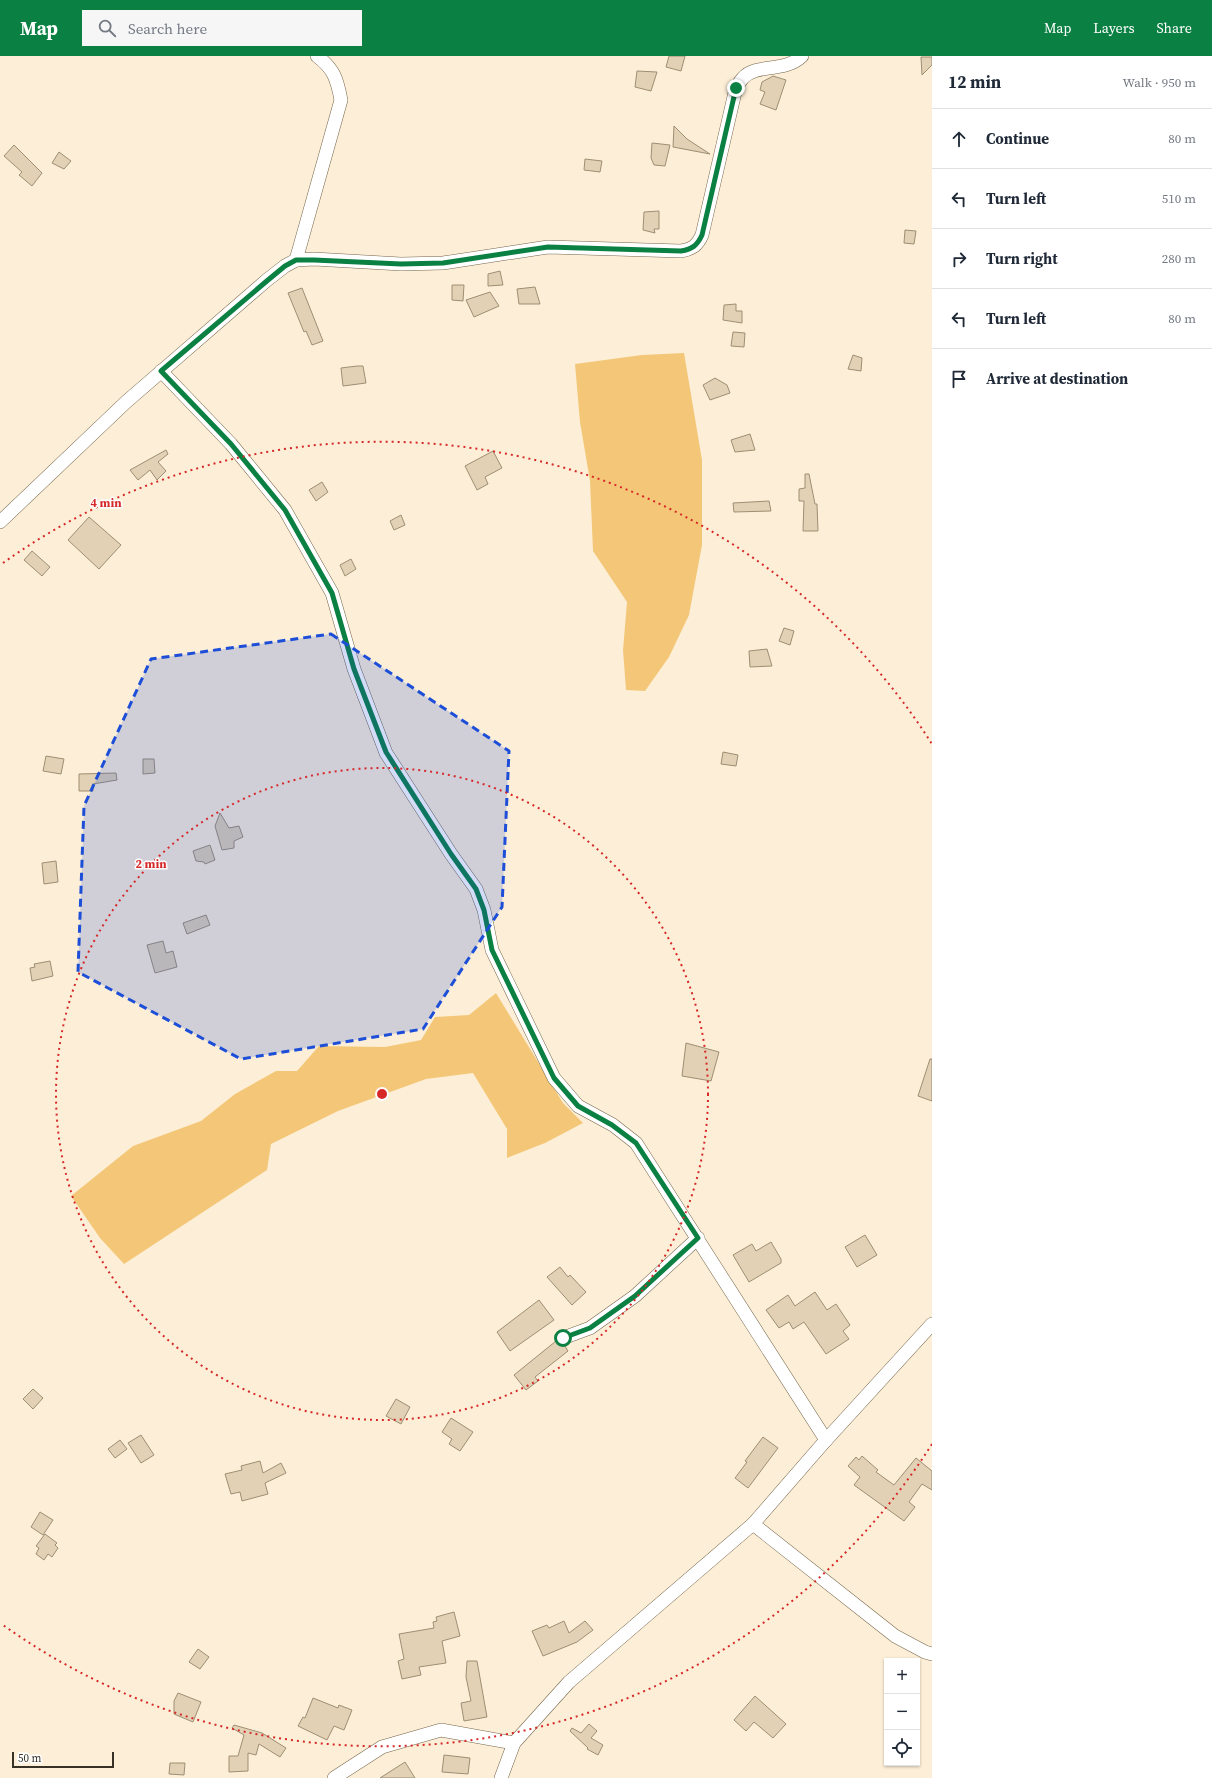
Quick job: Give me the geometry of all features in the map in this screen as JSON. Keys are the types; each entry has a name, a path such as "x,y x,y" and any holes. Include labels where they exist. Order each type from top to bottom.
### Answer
{"street":[{"path":"296,260 341,100 338,80 328,64 317,56"},
{"path":"0,522 161,371 285,266 296,260 401,264 443,263 548,247 681,251 693,248 698,244 702,235 736,88 744,77 753,71 792,64 802,56"},
{"path":"161,371 231,444 285,510 332,593 354,669 386,752 451,854 476,889 484,910 492,950 554,1078 578,1106 612,1125 636,1143 826,1440"},
{"path":"563,1338 590,1328 635,1296 698,1238"},
{"path":"501,1778 514,1743 569,1682 753,1524 826,1440 932,1324"},
{"path":"753,1524 895,1636 932,1654"},
{"path":"334,1778 382,1747 440,1730 514,1743"}],"highlighted area":[{"path":"331,634 509,751 502,907 423,1029 241,1059 78,972 84,806 151,659"}],"shaded area":[{"path":"684,353 702,460 702,545 689,615 669,657 645,691 626,690 623,650 627,602 593,551 590,481 580,422 575,364 642,355"},
{"path":"496,993 563,1103 583,1123 545,1143 507,1158 507,1129 473,1073 426,1079 338,1111 271,1144 267,1170 124,1264 100,1238 71,1196 133,1146 201,1121 235,1094 276,1071 297,1071 319,1046 385,1047 421,1040 435,1017 469,1015"}],"building":[{"path":"669,56 685,56 681,71 666,67"},
{"path":"921,57 932,57 932,65 922,75"},
{"path":"637,71 657,72 651,91 635,87"},
{"path":"773,76 786,80 776,110 760,104 765,92 760,90 762,82"},
{"path":"674,126 687,139 710,154 673,147"},
{"path":"652,143 670,145 665,166 654,165 651,158"},
{"path":"14,145 42,173 32,186 19,175 22,172 4,156"},
{"path":"59,152 71,161 64,169 52,163"},
{"path":"585,159 602,161 600,172 584,170"},
{"path":"659,211 659,229 654,229 655,233 643,230 644,212"},
{"path":"905,230 916,231 914,244 904,243"},
{"path":"500,271 503,285 488,286 488,274"},
{"path":"452,285 464,285 463,301 452,300"},
{"path":"535,287 540,304 519,304 517,289"},
{"path":"302,288 323,341 312,345 306,331 304,332 288,293"},
{"path":"490,292 499,306 474,317 466,300"},
{"path":"736,304 736,311 742,311 742,323 723,320 724,305"},
{"path":"733,332 745,333 744,347 731,346"},
{"path":"853,355 862,358 861,371 848,369"},
{"path":"363,366 366,383 343,386 341,368"},
{"path":"715,378 727,385 730,393 710,400 703,385"},
{"path":"750,434 755,450 735,452 731,440"},
{"path":"166,450 168,454 158,462 166,471 157,480 150,470 138,480 130,470"},
{"path":"493,451 502,468 485,477 488,484 477,490 465,466"},
{"path":"805,474 809,474 815,504 817,504 818,531 803,531 804,501 799,501 799,489 805,488"},
{"path":"322,482 328,492 316,501 309,490"},
{"path":"769,501 771,511 734,512 733,503"},
{"path":"401,515 405,525 394,530 390,521"},
{"path":"89,517 121,545 99,569 68,540"},
{"path":"32,551 50,567 42,576 24,560"},
{"path":"351,559 356,569 345,576 340,565"},
{"path":"784,628 794,631 790,645 779,641"},
{"path":"767,649 772,666 750,667 749,651"},
{"path":"723,752 738,755 736,766 721,764"},
{"path":"46,756 64,759 61,774 43,771"},
{"path":"143,759 154,759 155,773 143,774"},
{"path":"116,773 117,780 93,784 93,791 79,791 79,774"},
{"path":"220,813 229,828 239,826 243,837 234,841 234,848 222,850 215,826"},
{"path":"210,845 215,860 205,864 204,862 196,861 193,851"},
{"path":"56,861 58,882 44,884 42,863"},
{"path":"206,915 210,925 187,934 183,923"},
{"path":"163,941 166,953 173,951 177,967 155,973 147,945"},
{"path":"50,961 53,976 32,981 30,968 35,967 34,964"},
{"path":"686,1043 719,1052 711,1081 682,1076"},
{"path":"930,1059 932,1059 932,1101 918,1096"},
{"path":"865,1235 877,1255 857,1267 845,1247"},
{"path":"771,1242 781,1259 781,1263 749,1282 733,1255 752,1244 756,1251"},
{"path":"560,1267 568,1277 570,1275 586,1292 572,1305 547,1277"},
{"path":"815,1292 827,1310 836,1304 850,1325 843,1331 849,1339 826,1354 804,1322 793,1329 789,1322 779,1328 766,1310 788,1295 795,1306"},
{"path":"539,1300 554,1320 510,1351 497,1332"},
{"path":"556,1341 558,1344 565,1346 568,1351 535,1377 538,1381 526,1390 514,1375"},
{"path":"33,1389 43,1398 33,1409 23,1399"},
{"path":"396,1399 410,1407 401,1424 386,1416"},
{"path":"451,1418 473,1432 460,1451 449,1444 452,1439 442,1432"},
{"path":"141,1435 154,1455 141,1463 128,1443"},
{"path":"763,1437 778,1448 748,1488 735,1478 747,1462 745,1461"},
{"path":"120,1440 127,1449 115,1458 108,1449"},
{"path":"862,1456 878,1470 876,1472 894,1485 916,1458 932,1471 932,1490 922,1484 909,1502 915,1507 904,1521 854,1485 860,1477 848,1466 856,1457 859,1460"},
{"path":"260,1461 263,1473 281,1463 286,1473 265,1483 268,1494 242,1501 240,1492 231,1494 225,1474 242,1470 241,1466"},
{"path":"40,1512 53,1520 43,1535 31,1527"},
{"path":"45,1534 57,1543 55,1545 58,1548 52,1557 48,1554 44,1560 36,1554 39,1548 36,1546"},
{"path":"454,1612 460,1636 442,1641 446,1663 419,1667 421,1675 402,1679 398,1661 404,1659 399,1634 434,1628 433,1622 437,1621 436,1617"},
{"path":"564,1621 569,1633 585,1621 593,1630 577,1642 543,1656 532,1631 547,1625 549,1628"},
{"path":"198,1649 209,1657 200,1669 189,1662"},
{"path":"467,1661 477,1661 487,1717 464,1721 461,1703 471,1701 466,1677"},
{"path":"178,1693 201,1702 193,1722 174,1714 174,1701"},
{"path":"755,1696 786,1724 773,1738 754,1722 746,1731 734,1720"},
{"path":"313,1698 338,1708 339,1705 352,1710 344,1730 334,1726 327,1740 298,1726 303,1717 305,1718"},
{"path":"589,1724 597,1731 591,1738 603,1745 598,1755 587,1749 588,1748 570,1731 572,1728 581,1733"},
{"path":"234,1725 262,1733 286,1748 280,1757 259,1744 256,1755 248,1753 248,1771 229,1772 229,1756 238,1756 244,1735 232,1728"},
{"path":"444,1755 470,1758 468,1774 442,1772"},
{"path":"405,1762 415,1778 380,1778"},
{"path":"170,1763 185,1763 184,1775 169,1774"}],"route":[{"path":"563,1338 590,1328 635,1296 698,1238 636,1143 612,1125 578,1106 554,1078 492,950 484,910 476,889 451,854 386,752 354,669 332,593 285,510 231,444 161,371 285,266 296,260 401,264 443,263 548,247 681,251 693,248 698,244 702,235 704,221 736,88"}]}
